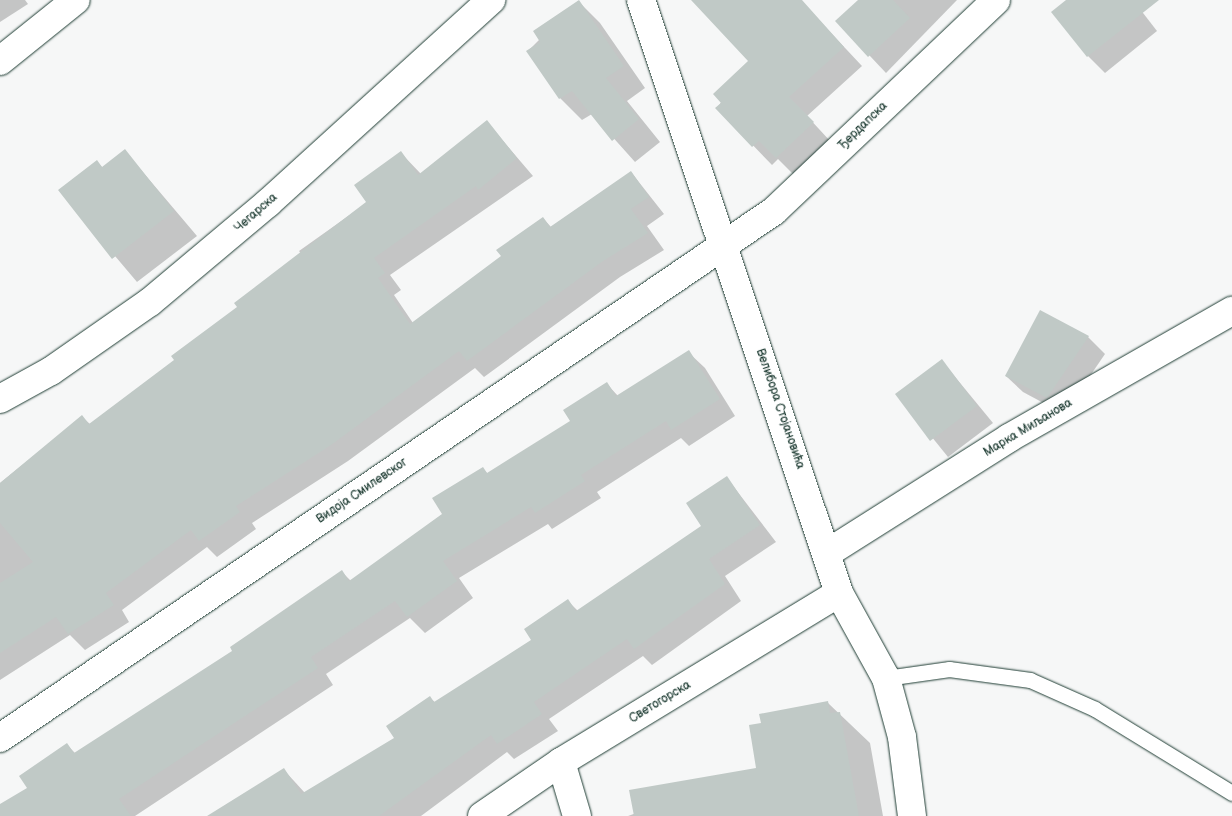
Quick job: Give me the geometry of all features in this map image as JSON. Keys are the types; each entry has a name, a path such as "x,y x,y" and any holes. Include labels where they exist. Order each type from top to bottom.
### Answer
{"street":[{"path":"0,62 76,0"},
{"name":"Чегарска","path":"0,399 51,371 150,302 268,203 491,0"},
{"name":"Велибора Стојановића","path":"642,0 829,552 840,593 886,678 902,737 912,816"},
{"name":"Ђердапска","path":"725,245 774,211 996,0"},
{"name":"Видоја Смилевског","path":"0,738 725,245"},
{"name":"Марка Миљанова","path":"829,552 1009,438 1232,311"},
{"name":"Светогорска","path":"482,816 561,762 840,593"},
{"path":"561,762 577,816"}],"lane":[{"path":"886,678 949,669 1030,680 1095,709 1232,793"}],"building":[{"path":"579,0 624,66 606,78 639,119 612,141 572,91 559,99 526,51 540,42 533,31"},
{"path":"691,0 802,0 844,47 789,97 814,122 776,158 759,141 752,147 715,108 721,103 713,94 748,61"},
{"path":"858,0 893,0 910,18 868,57 835,21"},
{"path":"1066,0 1159,0 1087,57 1051,12"},
{"path":"487,120 517,158 478,190 476,186 374,258 385,273 378,278 410,324 501,256 496,250 543,217 550,227 631,171 649,197 631,209 648,233 603,261 467,361 459,351 331,445 236,506 240,512 199,541 191,530 106,593 114,605 68,634 56,617 0,653 0,583 33,562 0,523 0,483 82,415 89,424 174,360 171,356 237,307 234,303 366,202 354,185 401,151 418,175"},
{"path":"125,149 174,211 112,259 58,190 97,160 102,167"},
{"path":"1040,310 1089,336 1047,398 1005,376"},
{"path":"689,350 720,399 671,430 666,421 581,475 585,481 535,513 531,507 443,561 457,581 407,617 395,601 311,657 318,668 119,799 131,816 0,816 0,804 27,788 19,776 67,743 74,753 232,651 230,647 342,570 349,581 442,514 432,498 483,467 487,473 570,421 563,410 607,382 616,396"},
{"path":"942,359 977,406 930,441 895,394"},
{"path":"727,476 760,525 709,559 725,584 634,649 627,639 534,702 542,714 497,744 491,735 379,816 207,816 284,768 301,794 394,738 386,726 430,696 434,702 531,640 524,629 568,599 576,611 701,526 686,503"},
{"path":"828,701 830,713 840,712 859,816 634,816 629,790 756,768 749,725 761,723 759,714"}]}
